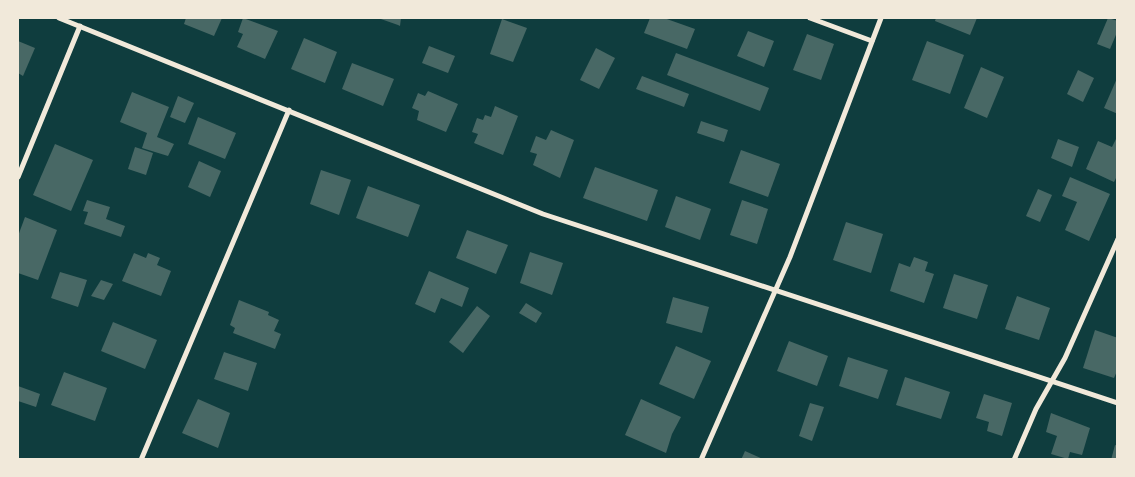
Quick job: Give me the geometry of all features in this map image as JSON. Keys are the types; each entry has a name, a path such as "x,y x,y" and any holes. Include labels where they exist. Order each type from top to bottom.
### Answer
{"street":[{"path":"59,18 289,110 513,204 1118,402"},
{"path":"810,18 872,41"},
{"path":"701,460 776,290 882,18"},
{"path":"18,177 80,26"},
{"path":"142,460 289,110"},
{"path":"1014,460 1036,409 1066,358 1118,239"}],"building":[{"path":"186,18 222,18 214,36 184,24"},
{"path":"243,18 278,31 265,59 237,47 243,34 238,32"},
{"path":"378,18 401,18 400,26 398,25"},
{"path":"650,18 664,18 695,29 687,49 644,33"},
{"path":"936,18 977,18 970,35 935,21"},
{"path":"1108,18 1118,21 1118,30 1110,49 1097,44"},
{"path":"502,19 527,28 513,62 490,54"},
{"path":"748,31 774,41 764,67 737,56"},
{"path":"807,34 834,44 821,80 793,70"},
{"path":"304,38 337,52 325,83 291,69"},
{"path":"18,41 35,48 23,76 18,73"},
{"path":"927,41 964,55 950,94 912,80"},
{"path":"429,46 455,56 448,73 422,63"},
{"path":"596,48 615,58 599,89 580,80"},
{"path":"676,53 769,88 760,111 667,75"},
{"path":"352,63 394,79 383,106 342,89"},
{"path":"981,67 1004,77 987,118 964,108"},
{"path":"1078,70 1094,78 1083,102 1067,94"},
{"path":"642,76 689,94 684,107 636,89"},
{"path":"1118,76 1118,114 1104,108"},
{"path":"428,91 458,104 446,132 417,120 419,111 412,108 418,93 425,96"},
{"path":"132,92 169,107 157,137 174,144 168,156 142,148 147,133 120,122"},
{"path":"178,96 194,103 185,123 170,117"},
{"path":"495,106 518,116 503,155 474,143 478,134 472,132 477,118 483,120 485,115 491,117"},
{"path":"198,117 236,133 225,159 188,144"},
{"path":"701,121 728,130 724,142 697,133"},
{"path":"551,130 574,140 560,178 533,165 537,154 530,152 536,136 546,140"},
{"path":"1058,139 1079,147 1072,167 1051,158"},
{"path":"1116,139 1118,139 1118,174 1114,182 1086,169 1098,141 1112,147"},
{"path":"55,144 93,160 71,211 33,195"},
{"path":"135,147 153,153 146,175 128,169"},
{"path":"741,150 780,164 768,197 729,183"},
{"path":"199,161 221,171 210,197 188,187"},
{"path":"595,167 658,190 647,221 583,198"},
{"path":"321,170 351,180 339,215 310,204"},
{"path":"1070,177 1110,194 1089,241 1065,230 1077,202 1062,196"},
{"path":"368,186 420,205 408,237 356,218"},
{"path":"1038,189 1052,195 1040,222 1026,216"},
{"path":"676,196 711,209 700,240 665,227"},
{"path":"87,200 110,207 106,219 125,226 121,237 84,224 88,212 83,211"},
{"path":"742,200 768,209 757,244 730,235"},
{"path":"25,217 57,230 38,280 18,273 18,236"},
{"path":"846,222 883,234 871,273 833,260"},
{"path":"467,230 508,245 496,274 456,258"},
{"path":"530,252 563,263 552,295 520,283"},
{"path":"134,253 146,258 148,253 160,258 157,265 171,271 161,296 122,281"},
{"path":"914,257 928,262 925,271 934,274 924,303 890,291 899,263 910,267"},
{"path":"429,271 469,288 462,307 441,298 435,313 415,304"},
{"path":"60,272 87,280 78,307 51,298"},
{"path":"954,274 988,285 977,319 943,308"},
{"path":"101,280 113,284 104,300 91,296"},
{"path":"1017,296 1050,308 1039,340 1005,329"},
{"path":"673,297 709,307 702,333 666,323"},
{"path":"239,300 269,312 268,315 279,320 274,331 281,334 275,349 233,333 235,328 230,325"},
{"path":"526,303 542,313 536,323 519,313"},
{"path":"477,306 490,316 463,353 449,342"},
{"path":"113,322 157,340 145,369 101,351"},
{"path":"1095,330 1118,338 1118,369 1114,378 1083,368"},
{"path":"789,341 828,356 817,386 777,371"},
{"path":"676,346 711,361 694,399 659,384"},
{"path":"224,352 257,363 248,391 214,379"},
{"path":"848,357 888,370 878,399 839,386"},
{"path":"64,372 107,388 95,421 51,405"},
{"path":"905,377 950,392 941,419 896,405"},
{"path":"18,386 40,394 36,407 18,401"},
{"path":"984,394 1012,403 1002,436 987,431 989,422 976,418"},
{"path":"198,399 230,413 218,448 182,433"},
{"path":"641,399 681,417 672,434 666,453 625,435"},
{"path":"810,403 824,407 812,441 799,436"},
{"path":"1051,413 1090,428 1082,455 1070,452 1068,459 1051,454 1057,436 1046,432"},
{"path":"1115,445 1118,446 1118,460 1111,460"},
{"path":"745,451 765,460 741,460"}]}
